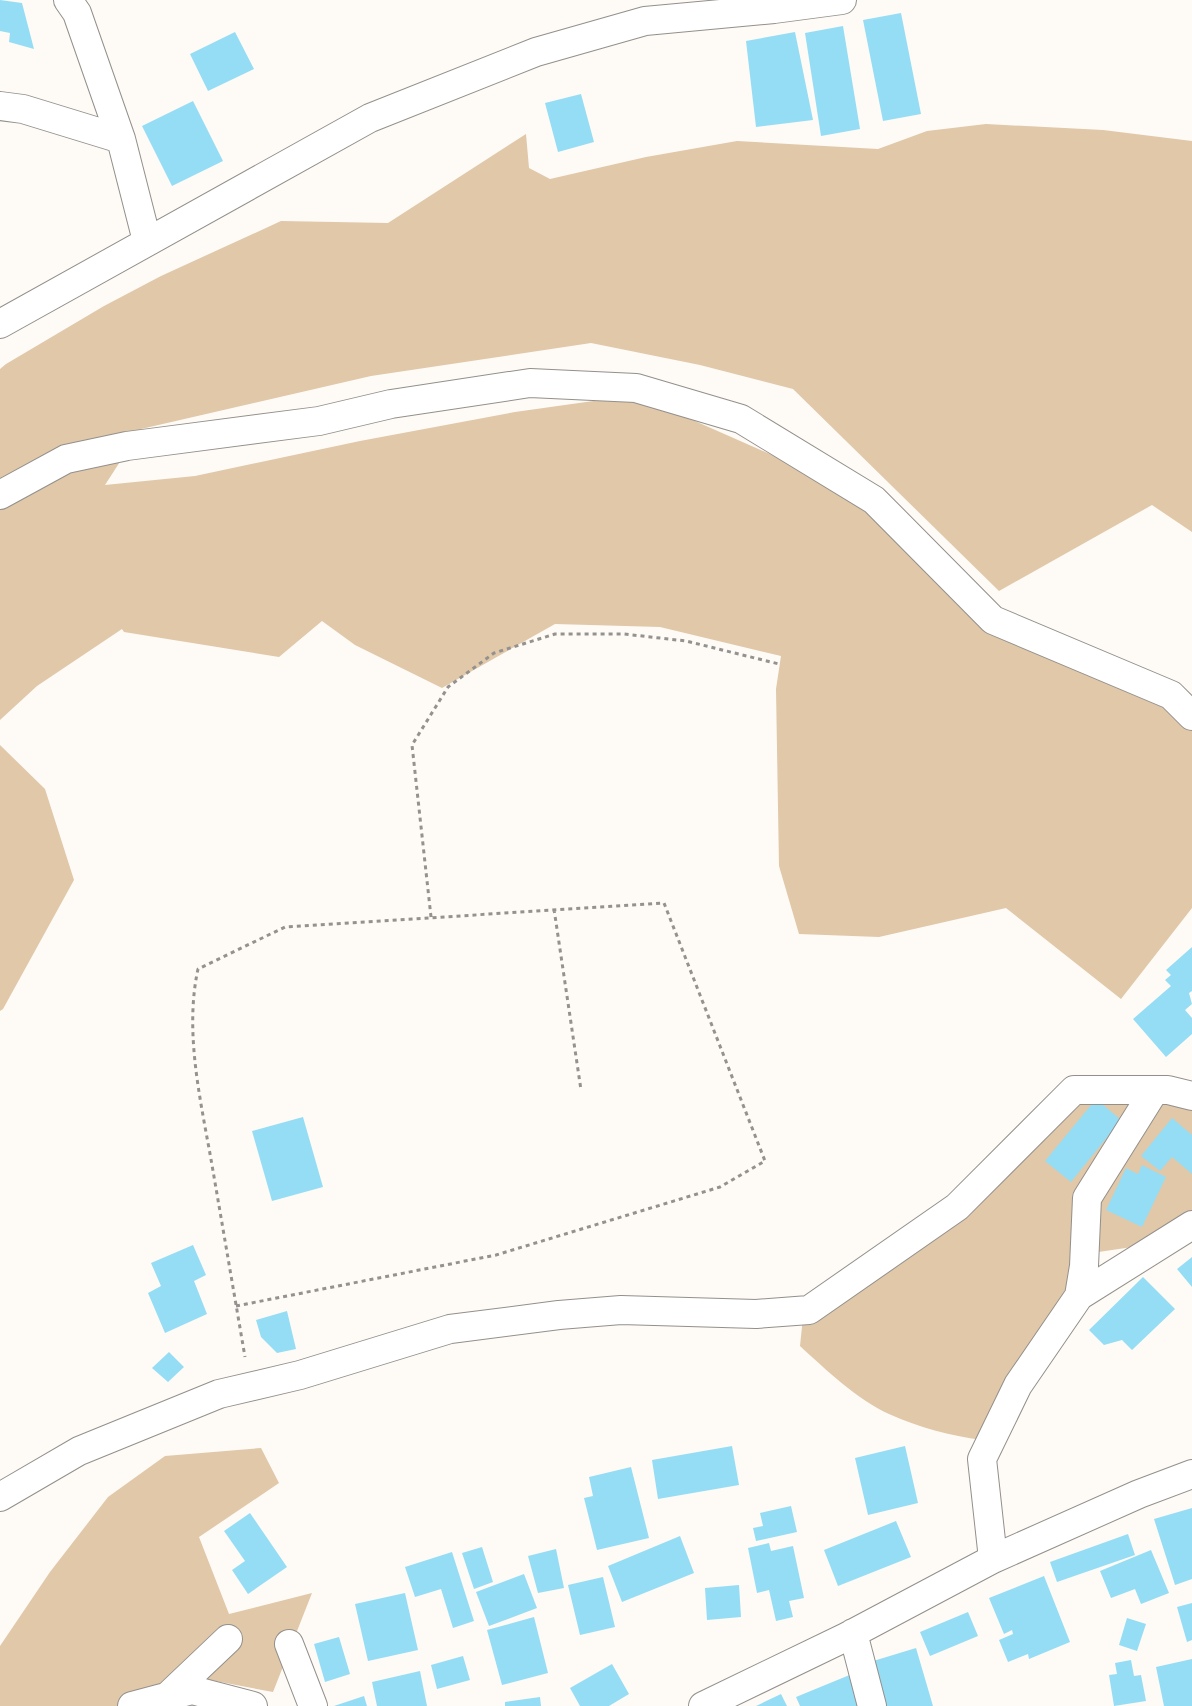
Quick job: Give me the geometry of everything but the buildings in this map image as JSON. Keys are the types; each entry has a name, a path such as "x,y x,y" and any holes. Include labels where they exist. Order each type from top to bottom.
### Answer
{"street":[{"path":"68,0 77,13 121,139 147,242"},
{"path":"0,324 370,118 536,52 645,21 774,9 842,0"},
{"path":"0,106 23,109 121,139"},
{"path":"0,495 66,459 127,446 319,421 391,404 530,383 636,388 741,418 874,500 993,620 1171,695 1192,716"},
{"path":"0,1497 79,1451 219,1394 300,1376 450,1329 559,1315 621,1310 756,1314 808,1310 957,1207 1074,1090 1168,1090 1192,1096"},
{"path":"1080,1296 1084,1266 1087,1198 1154,1091"},
{"path":"993,1559 982,1459 1018,1386 1080,1296 1192,1226"},
{"path":"703,1706 853,1634 993,1559 1139,1494 1192,1474"},
{"path":"853,1634 872,1706"},
{"path":"167,1696 228,1639"},
{"path":"289,1644 313,1706"},
{"path":"132,1706 192,1690 252,1706"}],"path":[{"path":"431,917 412,745 448,688 494,653 555,634 624,634 686,641 779,664"},
{"path":"236,1306 496,1255 720,1187 765,1161 664,903 285,926 198,969 192,996 198,1080 236,1306 251,1387"},
{"path":"554,909 581,1090"}],"shaded area":[{"path":"986,124 1103,130 1192,141 1192,532 1152,505 999,591 793,389 700,365 591,343 371,376 141,429 105,485 195,476 360,441 515,412 636,395 874,500 993,620 1192,715 1192,908 1121,999 1006,908 879,937 799,934 779,866 776,689 781,656 660,627 555,624 442,688 355,645 322,621 279,657 124,632 122,629 37,686 0,720 0,369 6,364 104,306 161,276 281,221 388,223 526,134 529,168 550,179 646,157 737,141 878,149 927,131"},
{"path":"0,745 45,789 74,880 3,1009 0,1011"},
{"path":"1081,1090 1192,1106 1192,1230 1139,1246 1085,1254 982,1440 923,1427 877,1408 842,1383 800,1346 803,1317"},
{"path":"261,1448 279,1483 199,1537 229,1614 312,1593 273,1692 210,1680 128,1706 0,1706 0,1646 50,1572 108,1497 165,1456"}]}
